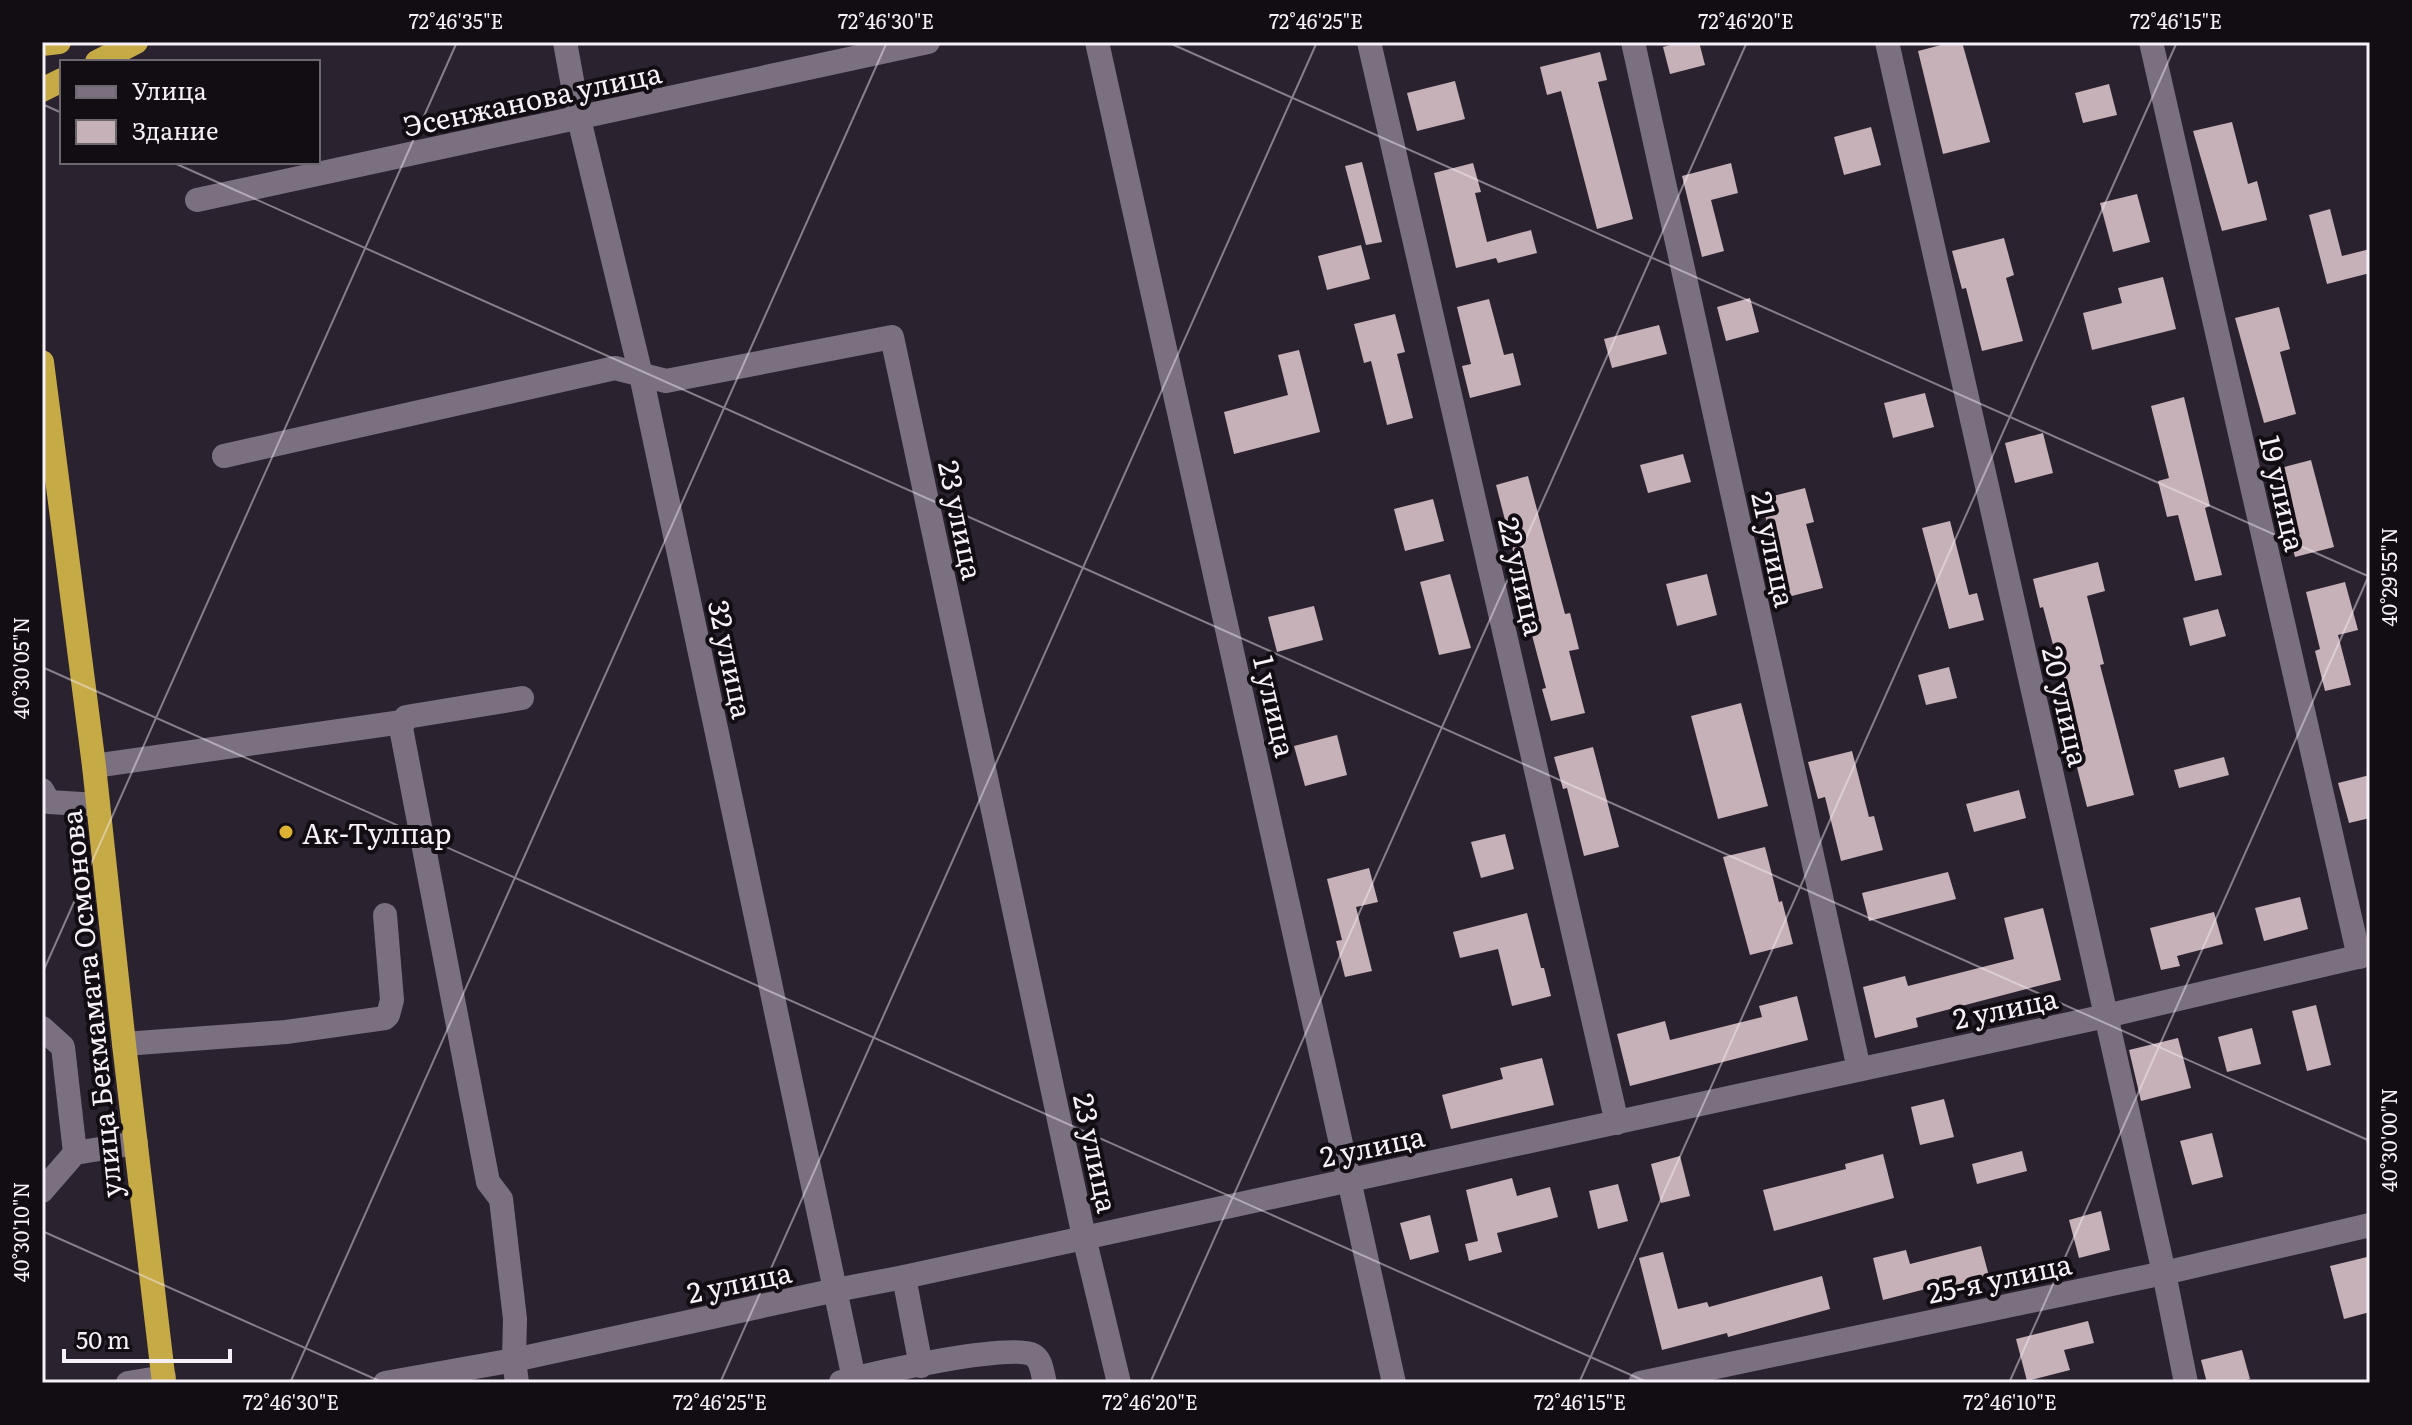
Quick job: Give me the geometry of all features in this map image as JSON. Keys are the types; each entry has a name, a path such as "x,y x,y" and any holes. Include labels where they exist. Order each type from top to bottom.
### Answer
{"highway":[{"path":"42,44 59,42"},
{"path":"101,60 136,42"},
{"path":"42,90 60,81"},
{"name":"улица Бекмамата Осмонова","path":"42,362 46,421 94,766 164,1380"}],"street":[{"name":"32 улица","path":"565,42 579,119 641,375 836,1290 846,1381"},
{"name":"Эсенжанова улица","path":"197,200 928,42"},
{"name":"1 улица","path":"1097,42 1394,1383"},
{"name":"22 улица","path":"1369,42 1617,1123"},
{"name":"21 улица","path":"1633,42 1859,1069"},
{"name":"20 улица","path":"1887,42 2164,1273 2186,1383"},
{"name":"19 улица","path":"2151,42 2364,956"},
{"name":"23 улица","path":"224,456 615,368 666,381 892,337 1084,1237 1119,1383"},
{"path":"516,1372 515,1319 501,1199 488,1182 401,728 406,717 522,698"},
{"path":"94,766 402,722"},
{"path":"42,790 49,802 98,805"},
{"path":"124,1044 286,1032 385,1018 392,1000 385,915"},
{"name":"2 улица","path":"385,1383 516,1372 836,1290 1617,1123 2364,956"},
{"path":"42,1028 63,1047 75,1153"},
{"path":"42,1191 75,1153 136,1143"},
{"name":"25-я улица","path":"1640,1383 2164,1273 2370,1225"},
{"path":"904,1277 921,1366"},
{"path":"846,1381 921,1366 949,1372 999,1352 1019,1351 1031,1353 1039,1360 1045,1383"},
{"path":"128,1383 164,1380"}],"building":[{"path":"1681,42 1699,42 1705,65 1670,74 1663,47"},
{"path":"1962,42 1990,142 1943,154 1918,51"},
{"path":"1600,52 1607,80 1598,82 1633,219 1597,229 1561,91 1547,95 1540,67"},
{"path":"1455,81 1465,119 1417,131 1407,93"},
{"path":"2109,84 2117,115 2083,123 2075,93"},
{"path":"2232,122 2248,184 2257,181 2267,220 2222,231 2193,131"},
{"path":"1871,127 1881,165 1844,175 1834,137"},
{"path":"1362,162 1382,242 1366,245 1345,166"},
{"path":"1473,163 1481,192 1475,193 1487,242 1531,230 1537,253 1498,263 1496,258 1456,268 1434,173"},
{"path":"1731,163 1738,193 1711,200 1724,251 1702,257 1682,176"},
{"path":"2137,194 2150,242 2113,252 2100,203"},
{"path":"2330,209 2342,256 2370,249 2370,273 2327,284 2309,215"},
{"path":"2004,238 2014,275 2006,278 2023,341 1982,351 1966,288 1962,289 1952,251"},
{"path":"1361,245 1370,279 1327,290 1318,256"},
{"path":"2163,277 2176,329 2092,350 2083,313 2122,303 2118,288"},
{"path":"1750,298 1759,332 1726,341 1717,307"},
{"path":"1489,299 1504,355 1513,353 1521,385 1470,398 1462,366 1471,364 1457,307"},
{"path":"2279,307 2290,349 2280,352 2296,414 2264,423 2235,318"},
{"path":"1395,314 1405,352 1397,354 1413,418 1387,425 1371,361 1364,363 1354,324"},
{"path":"1659,325 1667,354 1612,368 1604,339"},
{"path":"1299,350 1320,432 1234,454 1224,412 1288,395 1278,355"},
{"path":"1925,393 1934,427 1893,438 1884,403"},
{"path":"2184,397 2210,506 2205,508 2222,575 2195,581 2178,515 2167,517 2158,481 2169,478 2151,406"},
{"path":"2043,433 2053,473 2015,483 2005,443"},
{"path":"1683,454 1691,482 1648,493 1640,465"},
{"path":"2311,460 2334,547 2295,557 2273,470"},
{"path":"1528,476 1565,614 1570,613 1579,649 1569,651 1585,713 1551,721 1542,689 1546,688 1511,556 1514,555 1496,485"},
{"path":"1805,488 1814,522 1806,524 1823,588 1776,600 1765,558 1775,555 1761,499"},
{"path":"1433,499 1444,541 1405,551 1394,509"},
{"path":"1950,521 1969,595 1977,593 1984,620 1949,629 1922,528"},
{"path":"2098,562 2105,591 2087,596 2104,664 2100,665 2134,795 2087,807 2060,700 2067,698 2033,579"},
{"path":"1450,574 1471,648 1439,655 1420,582"},
{"path":"1707,574 1717,615 1677,626 1666,584"},
{"path":"2345,582 2358,630 2338,635 2351,685 2325,691 2315,651 2320,649 2306,592"},
{"path":"1314,606 1323,640 1277,652 1268,617"},
{"path":"2218,609 2226,636 2190,646 2183,618"},
{"path":"1949,667 1957,698 1926,705 1918,675"},
{"path":"1741,703 1768,806 1718,819 1691,716"},
{"path":"1337,735 1347,775 1305,786 1294,746"},
{"path":"1593,747 1619,847 1584,856 1567,788 1563,789 1554,757"},
{"path":"1852,751 1869,817 1874,816 1883,850 1841,861 1825,797 1818,799 1808,762"},
{"path":"2224,757 2229,775 2179,788 2174,770"},
{"path":"2370,775 2370,818 2349,823 2338,783"},
{"path":"2019,790 2026,818 1974,832 1966,804"},
{"path":"1505,834 1514,869 1481,878 1471,842"},
{"path":"1765,847 1793,944 1750,955 1723,857"},
{"path":"1369,868 1378,902 1356,907 1372,971 1345,977 1336,941 1342,940 1327,879"},
{"path":"1948,872 1956,899 1869,921 1862,893"},
{"path":"2300,897 2308,929 2264,941 2255,908"},
{"path":"2043,908 2061,980 1916,1018 1918,1027 1875,1038 1863,987 1905,976 1908,986 2014,959 2004,918"},
{"path":"2214,912 2223,944 2177,956 2180,966 2161,970 2150,928"},
{"path":"1527,913 1551,996 1512,1006 1498,949 1460,958 1453,932"},
{"path":"1797,996 1808,1040 1630,1086 1617,1034 1665,1021 1670,1040 1762,1017 1759,1006"},
{"path":"2316,1005 2331,1065 2307,1071 2292,1011"},
{"path":"2252,1028 2261,1064 2227,1072 2218,1037"},
{"path":"2178,1038 2191,1088 2141,1101 2129,1050"},
{"path":"1542,1058 1554,1105 1451,1129 1442,1095 1503,1079 1500,1068"},
{"path":"1944,1099 1954,1137 1920,1145 1911,1107"},
{"path":"2212,1133 2223,1177 2192,1185 2180,1141"},
{"path":"2022,1151 2027,1171 1977,1184 1972,1164"},
{"path":"1883,1154 1894,1198 1774,1231 1763,1190 1846,1169 1845,1164"},
{"path":"1680,1156 1690,1196 1661,1203 1651,1164"},
{"path":"1512,1178 1517,1196 1550,1187 1558,1217 1497,1233 1502,1252 1469,1261 1465,1244 1478,1241 1466,1190"},
{"path":"1618,1184 1628,1221 1598,1229 1589,1191"},
{"path":"2101,1211 2110,1250 2079,1258 2069,1220"},
{"path":"1430,1215 1439,1252 1410,1260 1400,1223"},
{"path":"1981,1246 1989,1276 1883,1300 1873,1258 1906,1250 1910,1264"},
{"path":"1663,1252 1678,1309 1707,1302 1709,1307 1822,1276 1830,1309 1728,1337 1727,1333 1662,1350 1639,1258"},
{"path":"2367,1257 2370,1312 2344,1319 2330,1266"},
{"path":"2088,1321 2094,1343 2064,1350 2070,1370 2027,1381 2016,1339"},
{"path":"2242,1350 2250,1379 2235,1383 2207,1383 2201,1360"}],"place":[{"name":"Ак-Тулпар","path":"286,832"}]}
